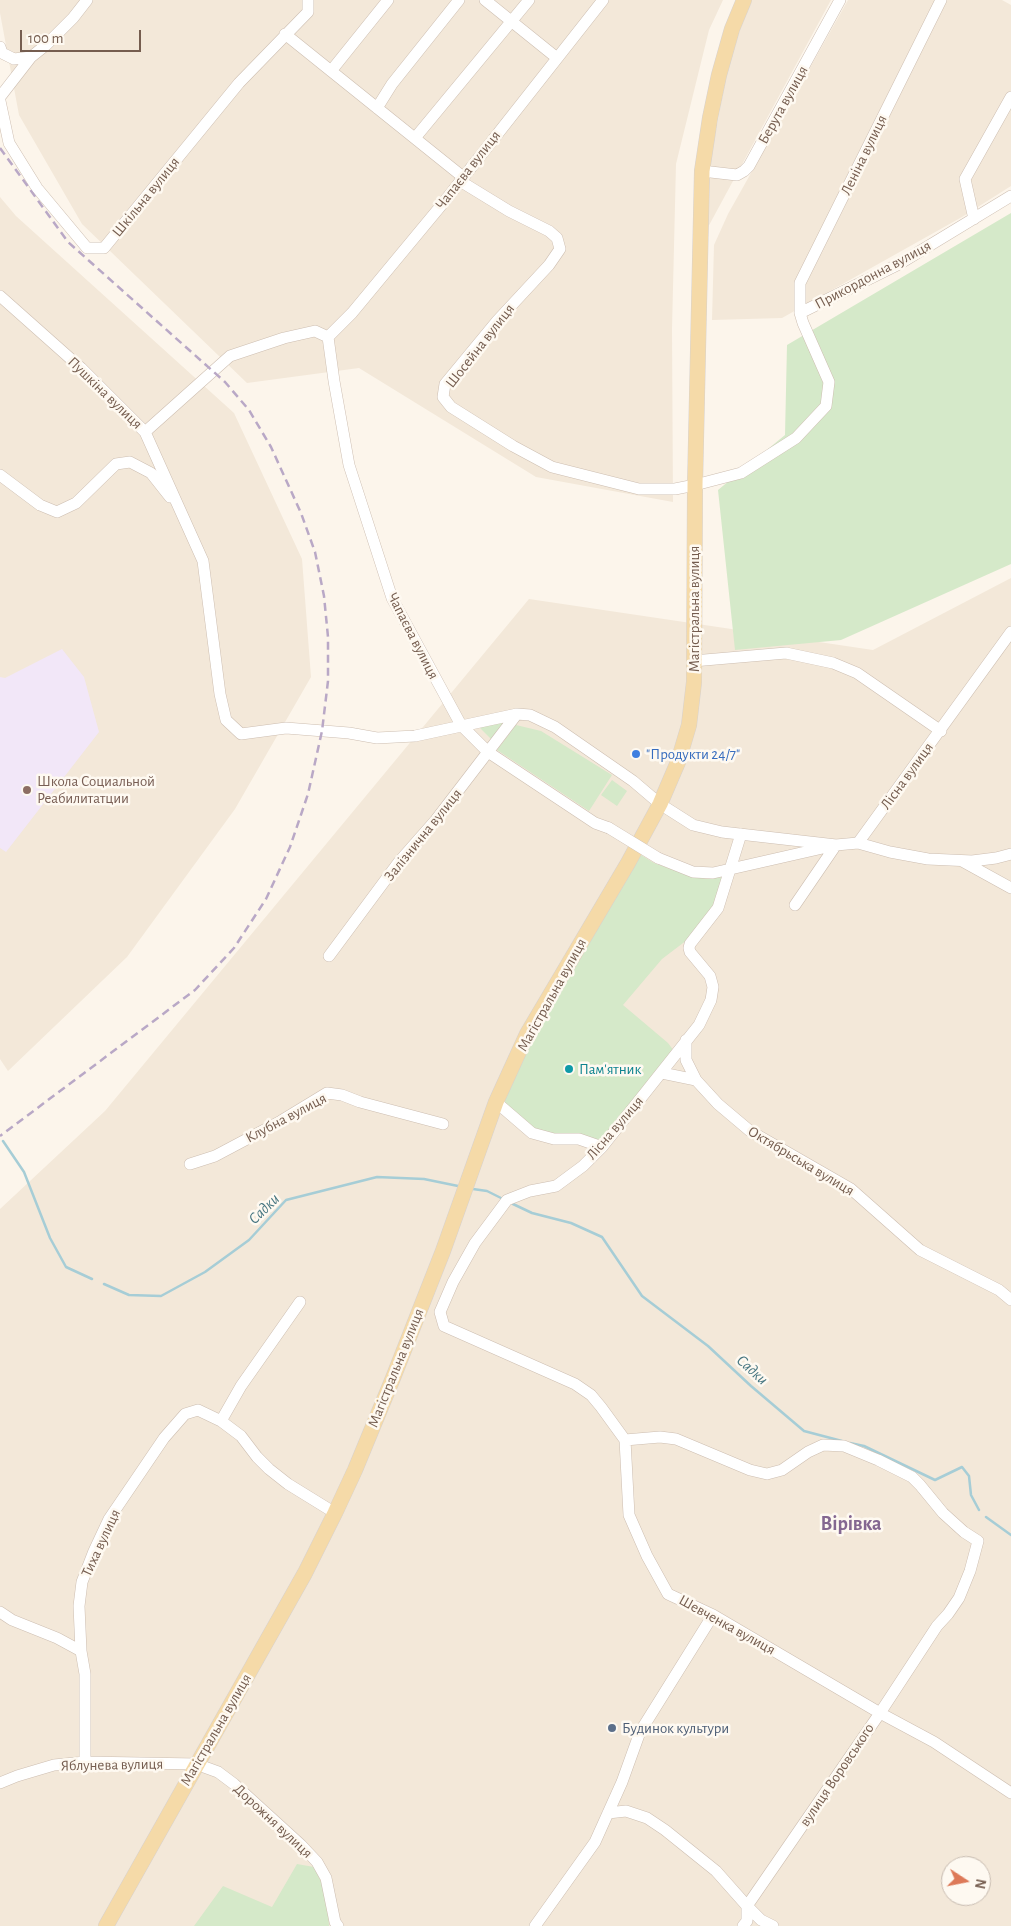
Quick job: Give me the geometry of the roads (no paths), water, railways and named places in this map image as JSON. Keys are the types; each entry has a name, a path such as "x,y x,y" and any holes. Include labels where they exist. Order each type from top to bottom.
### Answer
{"main road":[{"name":"Магістральна вулиця","path":"106,1926 305,1573 335,1513 393,1378 443,1251 496,1102 527,1034 628,863 660,804 678,762 689,724 694,682 695,485 702,171 719,75 732,29 744,0"}],"street":[{"name":"Шкільна вулиця","path":"87,0 73,18 46,46 31,57 0,99 9,143 37,188 87,248 104,248 239,83 308,12 308,0"},
{"path":"331,71 388,0"},
{"path":"377,108 392,84 459,0"},
{"path":"485,0 557,58"},
{"path":"415,138 529,0"},
{"name":"Чапаєва вулиця","path":"603,0 462,179 352,313 328,337 349,465 392,598 461,725 488,752 595,823 609,828 658,858 692,872 713,873 730,870 836,846"},
{"name":"Берута вулиця","path":"702,171 737,175 744,172 750,166 840,0"},
{"name":"Леніна вулиця","path":"800,313 800,283 941,0"},
{"path":"285,34 415,138 462,179"},
{"path":"0,48 2,53 14,59 31,57"},
{"path":"974,219 966,178 1011,97"},
{"name":"Шосейна вулиця","path":"462,179 509,211 549,231 557,238 560,249 549,265 497,321 445,384 443,397 459,412 513,446 552,467 639,489 675,488 695,485"},
{"name":"Прикордонна вулиця","path":"695,485 742,473 796,438 826,406 829,382 800,313 899,264 1011,196"},
{"name":"Пушкіна вулиця","path":"0,296 81,368 146,432 203,561 220,694 226,720 241,734 286,728 348,733 377,738 416,736 461,725"},
{"path":"146,432 230,356 284,338 315,331 328,337"},
{"path":"0,475 40,505 57,512 76,503 116,464 130,462 151,473 181,512"},
{"name":"Лісна вулиця","path":"858,842 941,731 1011,632"},
{"path":"693,661 786,653 833,663 857,673 941,731"},
{"path":"461,725 518,714 530,715 555,727 633,781 660,804 693,825 722,832 836,846 858,842 890,852 928,859 962,861 996,858 1011,854"},
{"name":"Залізнична вулиця","path":"329,956 398,863 435,821 518,714"},
{"path":"730,870 741,834"},
{"path":"795,905 836,846"},
{"path":"962,861 1011,888"},
{"name":"Лісна вулиця","path":"625,1440 591,1395 575,1384 444,1326 440,1312 453,1282 475,1242 507,1200 530,1191 556,1186 583,1166 602,1147 699,1025 711,1000 713,987 710,976 690,952 689,948 690,944 718,908 730,870"},
{"name":"Октябрьська вулиця","path":"686,1040 686,1060 696,1080 718,1104 750,1131 851,1189 920,1250 998,1290 1011,1300"},
{"path":"662,1073 696,1080"},
{"name":"Клубна вулиця","path":"190,1164 215,1156 327,1093 342,1095 360,1102 443,1124"},
{"path":"496,1102 504,1111 532,1133 554,1139 579,1139 602,1147"},
{"path":"221,1421 241,1386 300,1302"},
{"name":"Тиха вулиця","path":"85,1762 85,1674 81,1651 80,1606 82,1582 109,1519 164,1438 185,1414 198,1410 221,1421 241,1436 269,1469 288,1484 335,1513"},
{"name":"вулиця Воровського","path":"625,1440 660,1437 676,1439 750,1470 767,1474 782,1470 808,1452 823,1445 844,1446 878,1460 912,1478 943,1513 964,1532 978,1541 970,1571 959,1598 948,1614 936,1626 880,1713 746,1906"},
{"name":"Шевченка вулиця","path":"625,1440 629,1515 647,1556 668,1594 713,1615 880,1713 934,1742 1011,1793"},
{"path":"0,1612 12,1620 57,1638 81,1651"},
{"path":"535,1926 595,1842 622,1782 640,1732 713,1615"},
{"name":"Яблунева вулиця","path":"0,1783 54,1765 85,1762 196,1764"},
{"name":"Дорожня вулиця","path":"196,1764 218,1772 234,1784 301,1844 317,1862 326,1878 335,1922 338,1926"},
{"path":"608,1813 626,1812 647,1818 666,1830 716,1872 761,1920 773,1926"},
{"path":"746,1906 745,1923 761,1920"}],"waterway":[{"name":"Садки","path":"3,1141 24,1172 50,1238 66,1267 92,1279"},
{"name":"Садки","path":"104,1284 129,1295 161,1296 205,1272 249,1240 286,1200 377,1177 424,1179 458,1186"},
{"name":"Садки","path":"473,1189 487,1191 501,1198"},
{"name":"Садки","path":"513,1204 532,1213 571,1223 602,1237 642,1296 708,1346 804,1431 842,1441"},
{"name":"Садки","path":"850,1443 864,1446 935,1480 962,1467 969,1476 971,1495 979,1510"},
{"name":"Садки","path":"986,1517 1011,1535"}],"railway":[{"path":"0,148 68,242 225,382 249,410 271,447 301,513 315,552 324,596 328,637 328,681 322,731 308,794 290,847 266,899 234,948 195,990 0,1136"}],"place":[{"name":"\"Продукти 24/7\"","path":"636,754"},
{"name":"Школа Социальной Реабилитатции","path":"27,790"},
{"name":"Пам'ятник","path":"569,1069"},
{"name":"Будинок культури","path":"612,1728"}],"district":[{"name":"Вірівка","path":"851,1524"}]}
